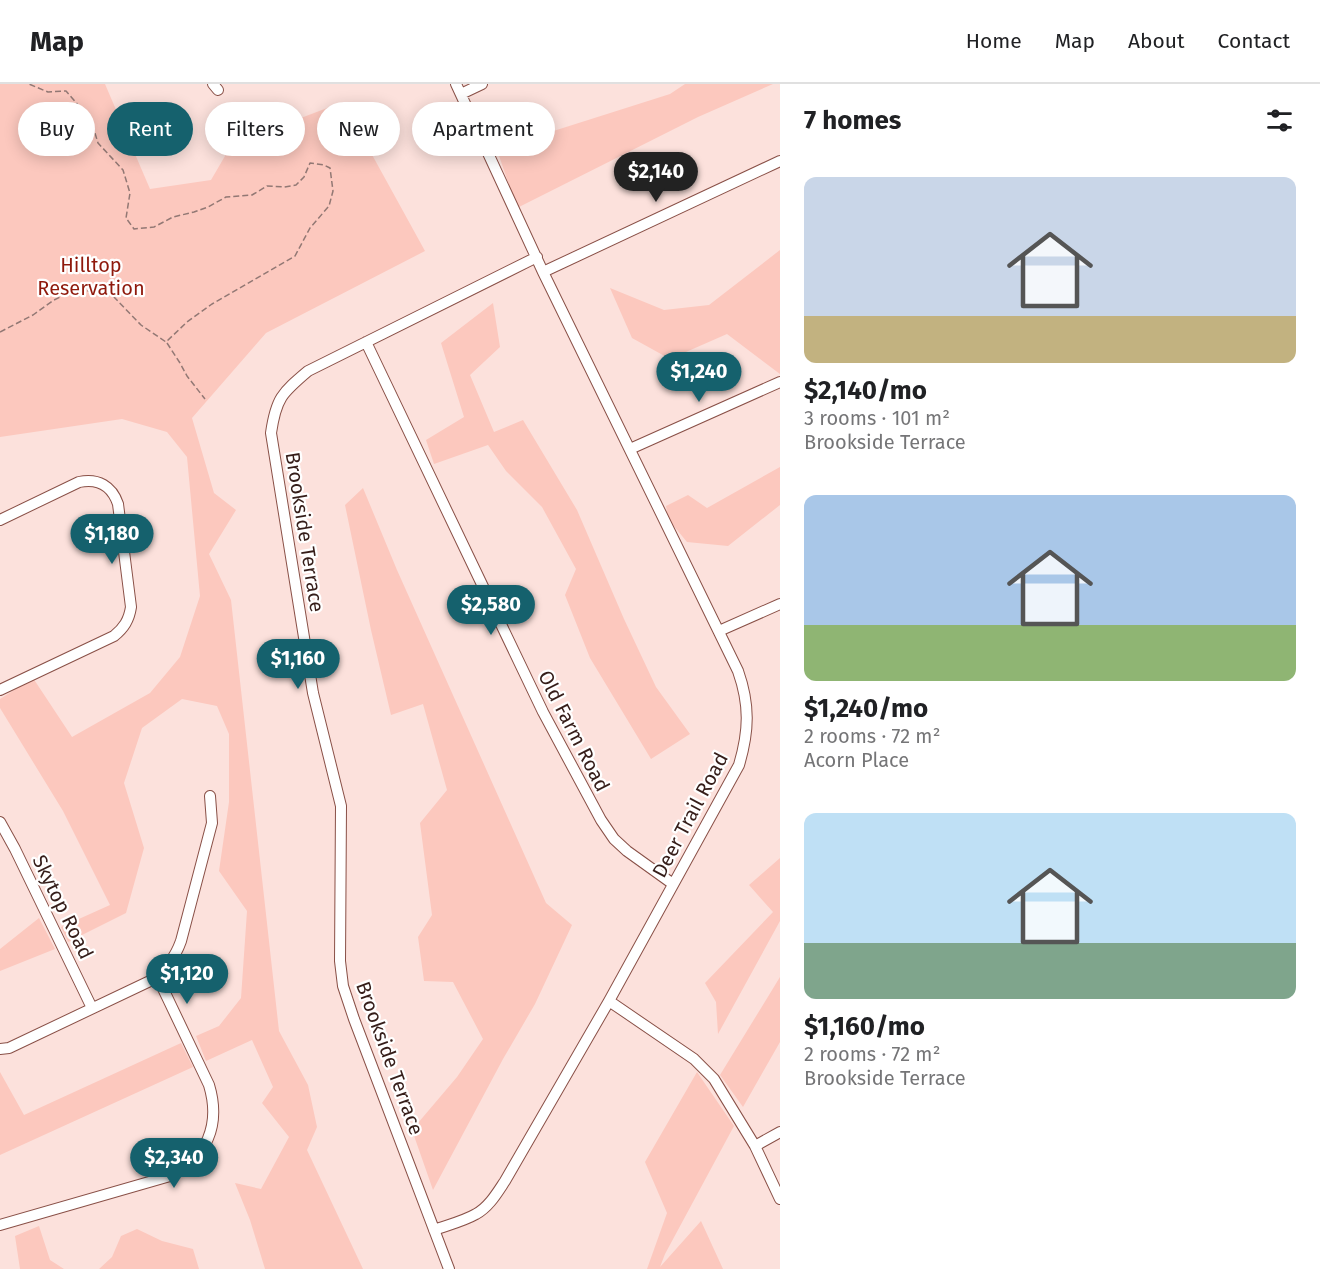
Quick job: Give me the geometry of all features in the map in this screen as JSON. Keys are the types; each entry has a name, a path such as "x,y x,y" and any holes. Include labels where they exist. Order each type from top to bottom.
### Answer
{"street":[{"path":"482,84 458,89 537,257"},
{"path":"543,272 780,161"},
{"name":"Deer Trail Road","path":"434,1230 475,1215 494,1198 505,1181 609,1001 739,765 747,736 747,710 743,684 738,671 537,257"},
{"name":"Brookside Terrace","path":"449,1269 343,986 340,961 341,806 313,693 271,433 274,414 280,398 308,371 537,257"},
{"name":"Old Farm Road","path":"366,342 543,712 601,820 614,839 627,851 673,884"},
{"path":"630,449 780,382"},
{"path":"0,520 79,482 92,480 103,484 113,492 118,504 130,602 129,618 114,636 0,690"},
{"path":"719,631 780,604"},
{"path":"0,1049 9,1048 157,976 170,964 181,941 212,824 210,796"},
{"name":"Skytop Road","path":"0,822 92,1008"},
{"path":"0,1225 170,1176 194,1160 206,1144 214,1115 212,1095 157,976"},
{"path":"609,1001 694,1059 714,1079 755,1146 780,1199"},
{"path":"755,1146 780,1132"}],"path":[{"path":"28,84 48,92 66,92 91,120 98,143 123,171 130,193 126,218 134,229 154,227 173,217 208,207 226,197 252,195 267,186 284,187 296,184 304,177 309,163 330,168 333,191 329,206 310,228 295,256 212,304 187,322 166,342"},
{"path":"0,332 77,289 112,295 141,325 166,342 187,376 205,399"}],"green space":[{"name":"Hilltop Reservation","path":"0,84 105,84 113,102 107,102 107,156 136,156 150,189 211,180 225,156 305,156 305,116 317,112 317,156 373,156 425,251 266,333 192,418 214,493 236,510 209,554 231,600 279,1031 308,1085 317,1127 307,1150 363,1269 265,1269 250,1220 235,1183 261,1189 289,1137 262,1103 273,1087 252,1040 206,1061 196,1036 219,1026 241,998 247,911 219,871 229,802 229,734 217,706 182,699 142,728 124,783 144,848 126,913 68,942 61,927 110,905 63,811 0,708 0,699 33,678 72,737 150,693 180,657 200,596 187,457 167,432 122,419 0,437"},
{"path":"685,84 773,84 698,117 517,208 499,156 555,156 555,131 670,94"},
{"path":"780,250 780,374 727,334 670,359 632,338 610,288 664,310 709,305"},
{"path":"493,303 500,347 470,375 494,432 523,420 577,510 656,687 690,734 651,759 590,658 565,595 576,569 542,507 506,471 488,445 434,464 426,440 464,417 441,343"},
{"path":"780,467 780,505 728,546 687,542 668,519 666,506 688,495 707,508"},
{"path":"363,488 397,570 546,903 572,925 535,1004 433,1190 412,1130 457,1077 483,1039 453,982 424,981 418,937 432,915 420,823 447,790 423,704 391,715 345,505"},
{"path":"780,858 780,921 718,1034 716,1002 705,983 773,912 749,885"},
{"path":"39,918 55,949 0,971 0,949"},
{"path":"780,977 780,1042 743,1107 720,1075"},
{"path":"181,1043 193,1067 0,1155 0,1072 24,1115"},
{"path":"697,1072 734,1126 660,1267 701,1221 723,1269 647,1269 667,1213 645,1162"},
{"path":"39,1226 50,1260 64,1269 20,1269 15,1236"},
{"path":"137,1229 162,1241 193,1249 199,1269 99,1269 112,1257 121,1236"}]}
